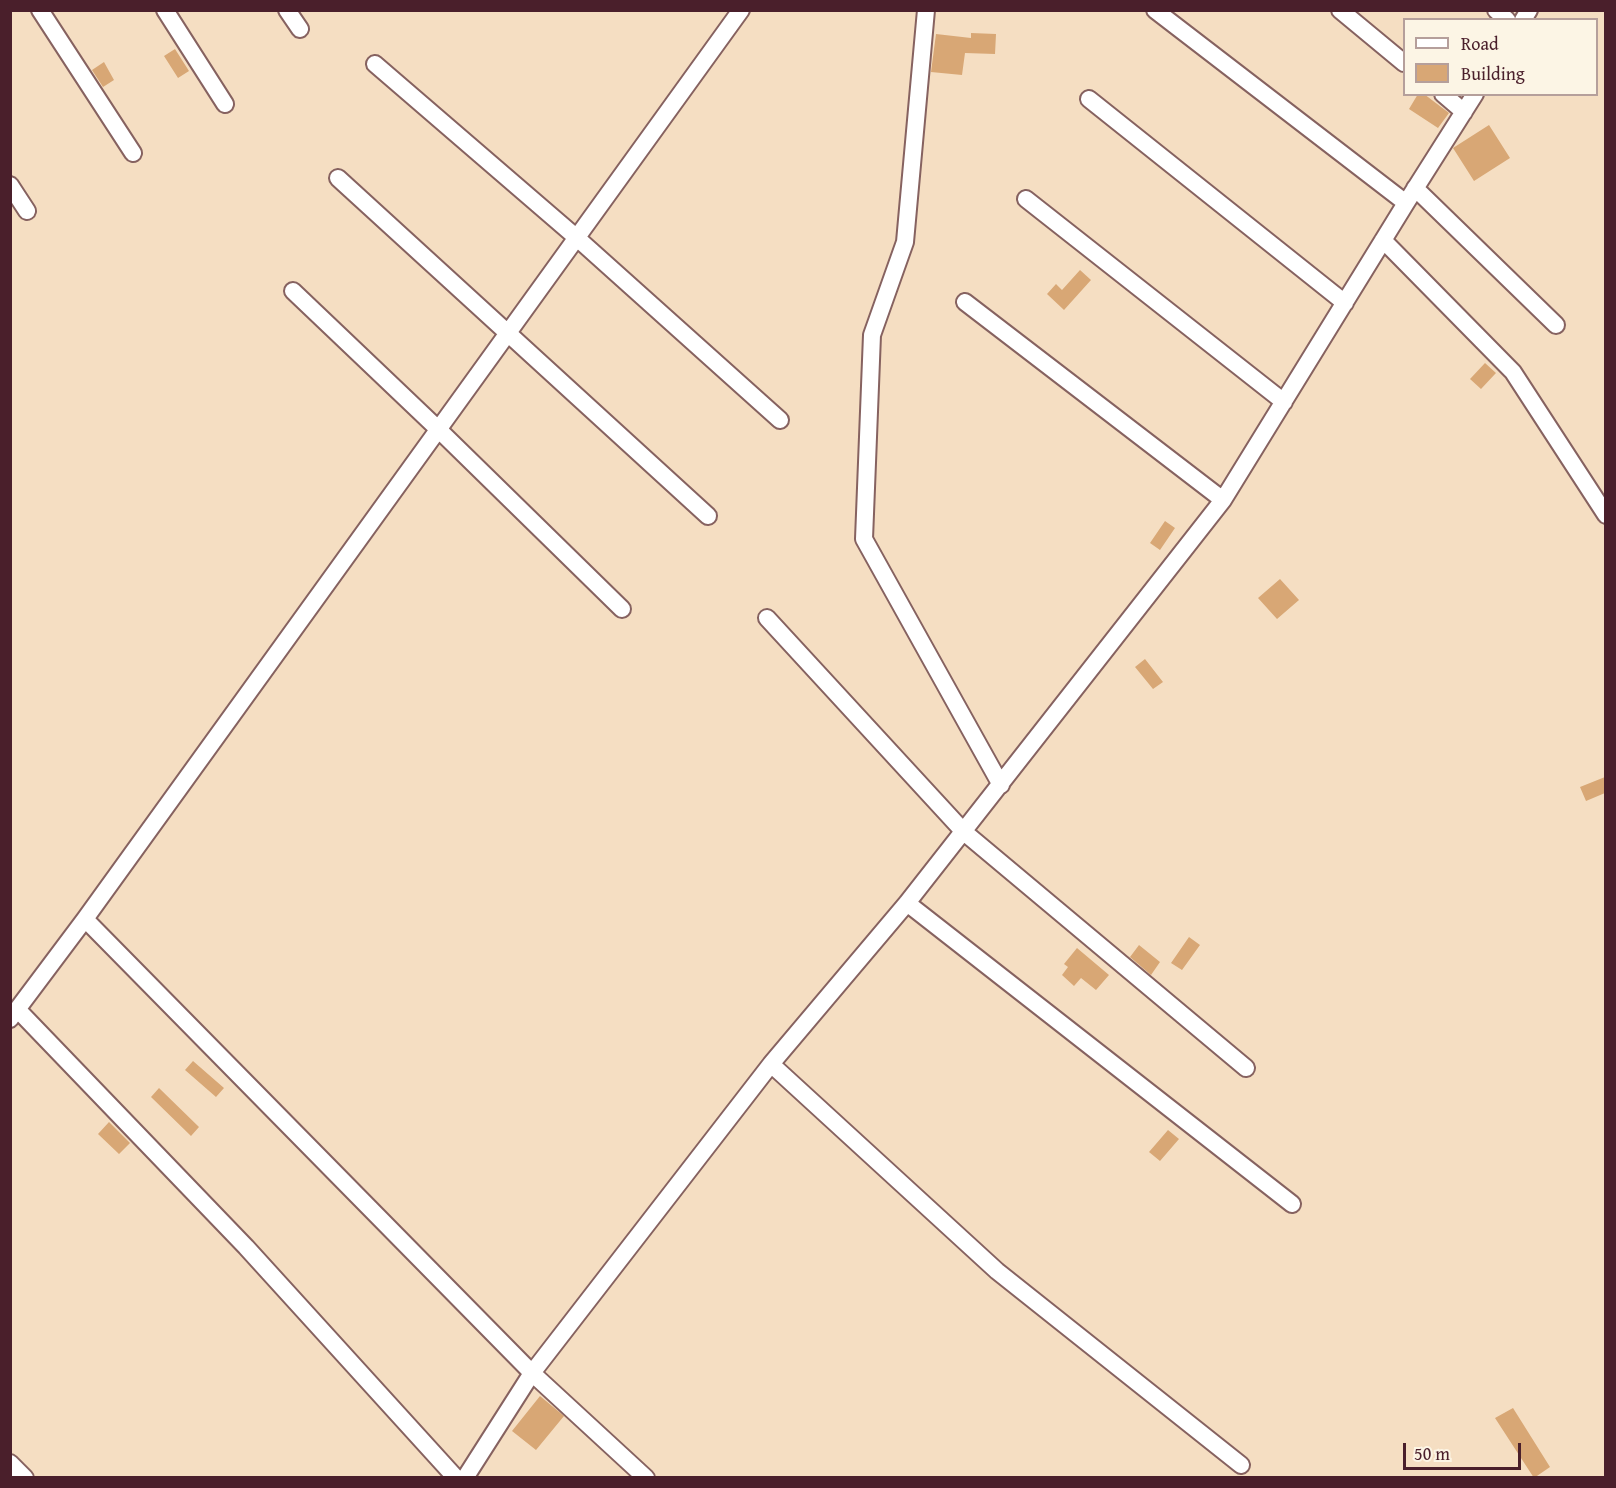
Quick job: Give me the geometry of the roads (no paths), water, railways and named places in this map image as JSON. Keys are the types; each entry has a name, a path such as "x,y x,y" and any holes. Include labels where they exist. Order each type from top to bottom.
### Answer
{"street":[{"path":"40,10 133,153"},
{"path":"165,10 225,104"},
{"path":"287,10 300,29"},
{"path":"456,1478 246,1247 14,1014 741,10"},
{"path":"926,10 905,242 872,336 864,539 1001,785"},
{"path":"1155,10 1406,203"},
{"path":"1340,10 1403,62"},
{"path":"375,64 577,238 780,420"},
{"path":"1445,96 1464,112"},
{"path":"465,1478 532,1373 771,1064 908,903 1223,500 1415,188 1475,96"},
{"path":"1089,99 1345,303"},
{"path":"338,178 708,516"},
{"path":"10,185 27,211"},
{"path":"1415,188 1556,325"},
{"path":"1026,199 1284,402"},
{"path":"1383,240 1513,372 1605,515"},
{"path":"293,291 622,609"},
{"path":"965,302 1223,500"},
{"path":"767,618 964,832 1246,1068"},
{"path":"908,903 1292,1204"},
{"path":"85,919 532,1373 646,1478"},
{"path":"771,1064 997,1271 1241,1465"},
{"path":"10,1463 26,1478"}]}
